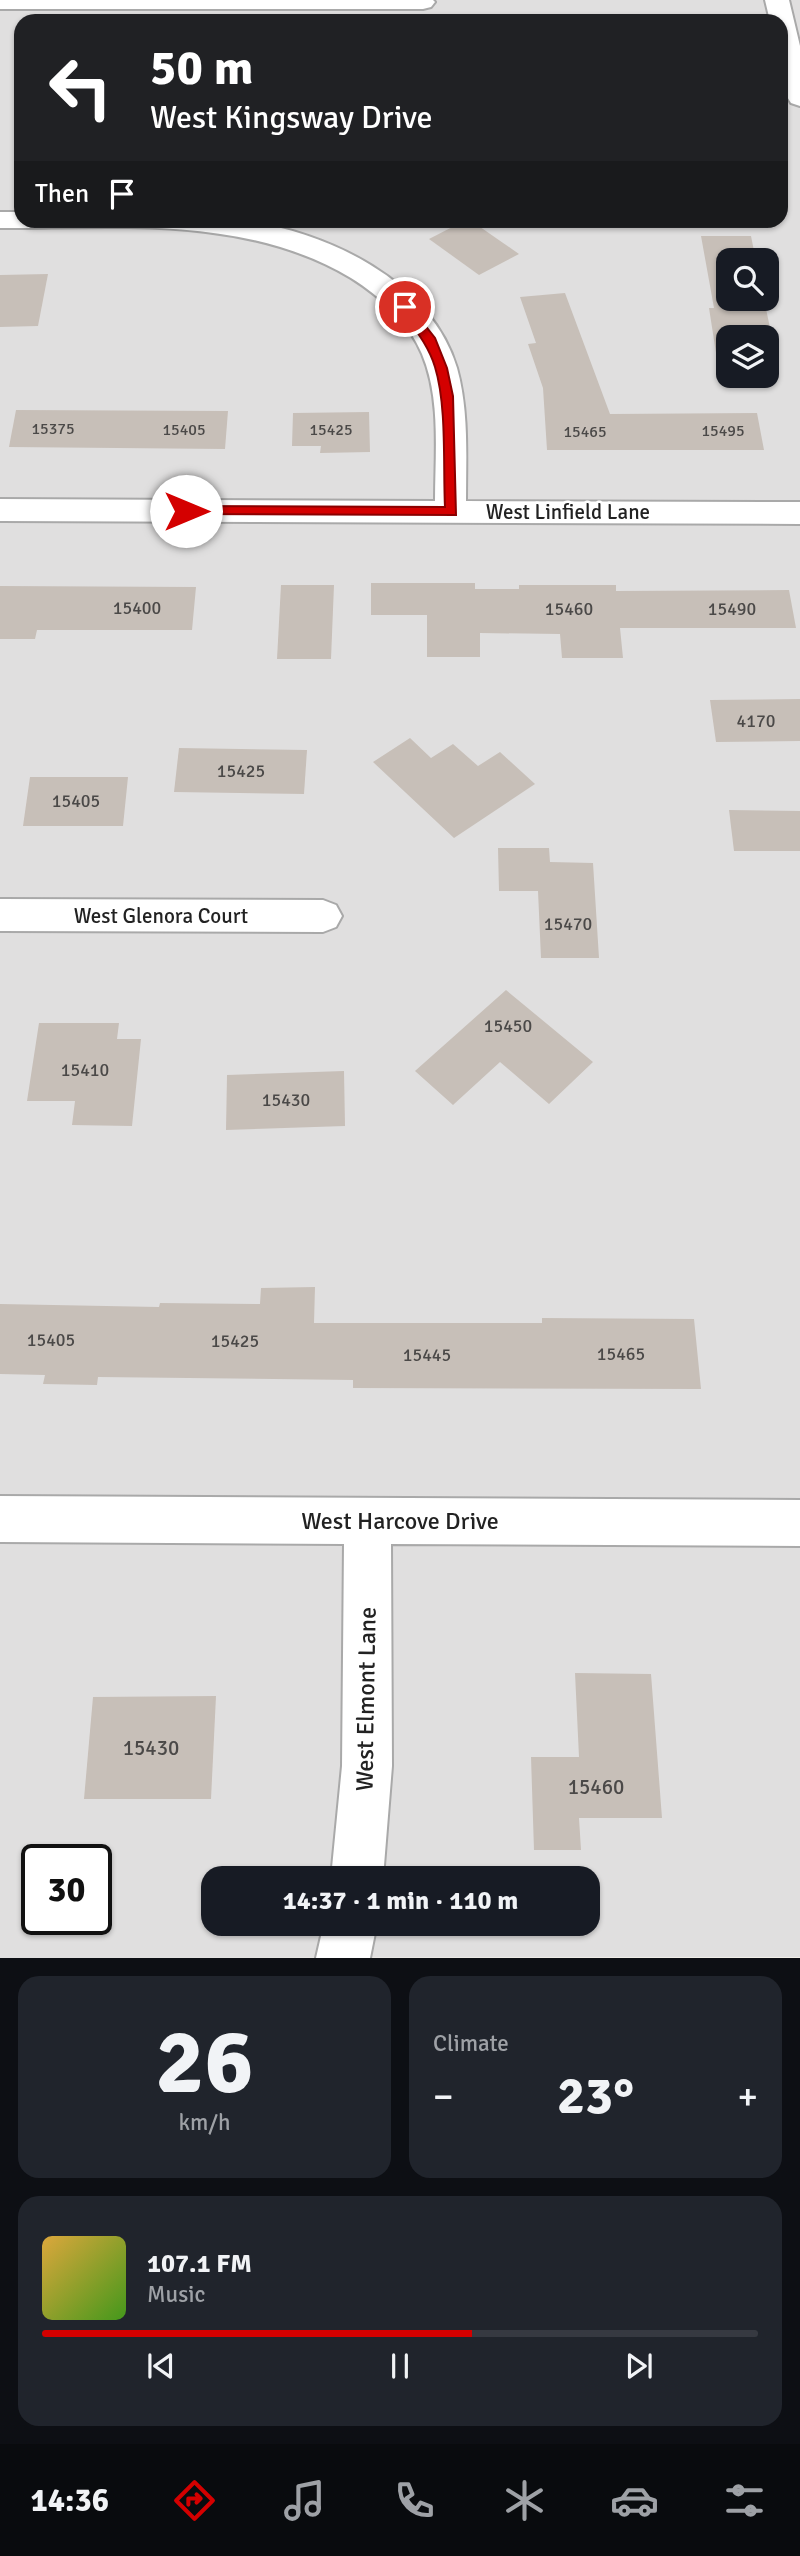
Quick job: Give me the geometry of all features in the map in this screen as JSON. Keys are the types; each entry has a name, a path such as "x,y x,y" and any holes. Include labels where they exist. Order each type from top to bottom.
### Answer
{"street":[{"path":"0,2 426,8"},
{"path":"788,47 800,98"},
{"path":"245,228 330,253 393,293 418,321 429,338 441,368 446,396 452,512"},
{"name":"West Linfield Lane","path":"0,510 800,513"},
{"name":"West Glenora Court","path":"0,915 323,916"},
{"name":"West Harcove Drive","path":"0,1519 800,1523"},
{"name":"West Elmont Lane","path":"358,1866 367,1766 368,1520"},
{"path":"342,1958 348,1936"}],"shaded area":[{"path":"0,0 800,0 800,1957 0,1958"}],"building":[{"path":"450,228 482,228 519,254 479,275 429,239"},
{"path":"701,236 751,236 753,248 716,248 716,311 766,311 769,325 716,325 716,353 709,308 714,308"},
{"path":"48,274 38,326 0,327 0,275"},
{"path":"565,293 610,414 757,413 764,450 547,450 543,388 528,344 536,343 520,297"},
{"path":"16,410 228,411 225,449 9,447"},
{"path":"369,412 370,452 320,453 321,446 292,446 293,413"},
{"path":"371,583 475,583 475,589 519,589 519,585 616,585 616,591 789,590 796,628 620,628 623,658 562,658 560,634 480,633 480,657 427,657 427,615 371,615"},
{"path":"281,585 334,585 331,659 277,659"},
{"path":"0,586 196,587 192,630 37,630 35,639 0,639"},
{"path":"800,699 800,741 716,742 710,700"},
{"path":"410,738 431,758 453,744 478,766 500,752 535,784 454,838 373,762"},
{"path":"179,748 307,750 304,794 174,792"},
{"path":"30,777 128,777 123,826 23,826"},
{"path":"729,810 800,811 800,851 734,851"},
{"path":"498,848 549,848 550,862 593,863 599,958 541,958 538,891 499,891"},
{"path":"506,990 593,1062 549,1104 500,1062 453,1105 415,1071"},
{"path":"39,1023 119,1023 117,1039 141,1039 132,1126 72,1125 75,1101 27,1101"},
{"path":"344,1071 345,1126 226,1130 227,1075"},
{"path":"315,1287 314,1323 542,1323 542,1318 694,1319 701,1389 353,1388 353,1380 98,1377 97,1385 43,1384 45,1375 0,1374 0,1304 159,1307 160,1303 260,1304 261,1288"},
{"path":"575,1673 651,1674 662,1818 579,1818 581,1850 534,1850 531,1757 579,1757"},
{"path":"216,1696 211,1799 84,1799 93,1697"}],"route":[{"path":"186,511 452,512 446,396 441,368 429,338 405,307"}]}
